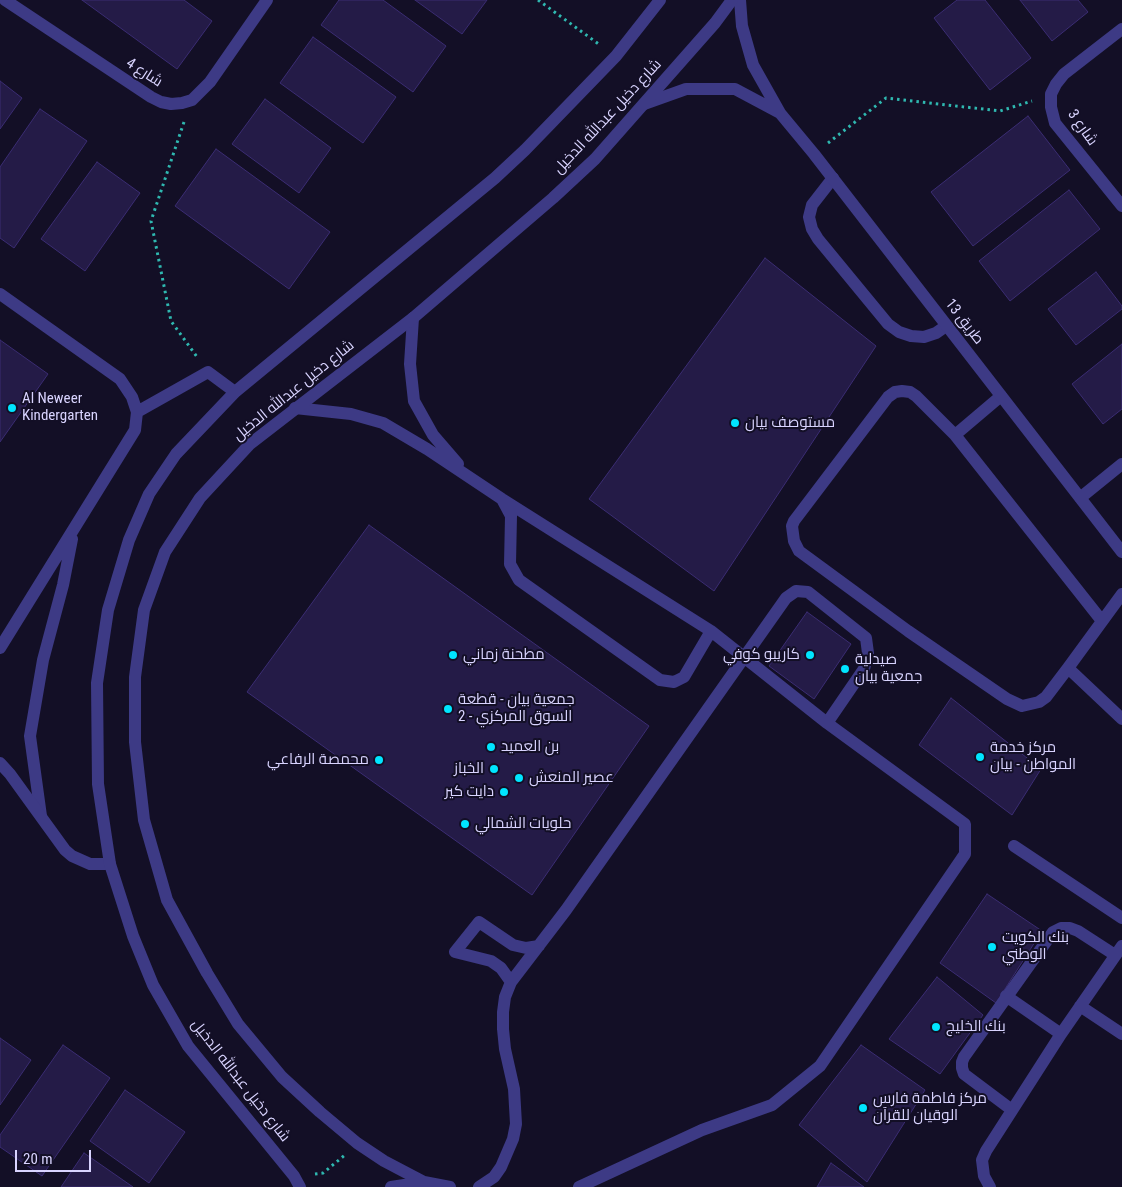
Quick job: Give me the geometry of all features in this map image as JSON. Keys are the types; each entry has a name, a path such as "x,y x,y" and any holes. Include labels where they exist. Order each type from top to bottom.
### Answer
{"street":[{"name":"شارع 4","path":"5,0 151,97 171,104 192,100"},
{"path":"192,100 210,82 266,0"},
{"name":"شارع دخيل عبدالله الدخيل","path":"297,1182 188,1046 153,985 133,936 110,864 98,784 98,682 108,610 129,540 149,494 176,454 235,392 495,178 525,150 616,56 660,0"},
{"name":"شارع دخيل عبدالله الدخيل","path":"424,1182 384,1161 357,1143 282,1077 238,1024 207,973 167,900 144,820 135,742 135,677 144,610 165,552 200,498 250,444 413,318 553,198 595,159 716,23 732,0"},
{"name":"طريق 13","path":"740,0 742,26 753,65 780,113 833,178 1122,552"},
{"path":"1051,94 1064,74 1122,29"},
{"name":"طريق 13","path":"644,104 686,90 735,89 780,113"},
{"name":"شارع 3","path":"1051,94 1051,107 1055,123 1122,206"},
{"path":"833,178 812,205 809,217 812,229 818,239 888,324 898,332 924,337 936,333 946,326"},
{"path":"0,294 120,379 132,397 137,412 135,430 0,648"},
{"path":"413,318 410,364 414,401 433,435 468,476"},
{"path":"137,412 208,372 235,392"},
{"path":"1102,621 955,435 910,392 895,392 888,397 794,520 792,532 799,551 1014,703 1022,706 1039,702 1046,697 1122,594"},
{"path":"955,435 1001,396"},
{"path":"296,408 351,414 383,423 427,449 711,632 827,723 965,824 965,854 820,1066 772,1105 702,1130 578,1187"},
{"path":"1080,498 1122,464"},
{"path":"502,499 511,516 510,564 519,580 660,680 674,682 684,677 711,632"},
{"path":"41,816 30,736 43,660 63,585 73,532"},
{"path":"479,1187 494,1177 501,1167 513,1139 516,1124 514,1089 503,1029 504,1004 511,982 539,946 710,708 744,656 786,598 796,591 808,592 866,638 868,653 864,669 827,723"},
{"path":"1068,668 1122,719"},
{"path":"0,763 65,850 72,856 90,864 110,864"},
{"path":"1014,846 1122,918"},
{"path":"511,982 501,968 491,961 455,952 479,922 513,945 526,948 539,946"},
{"path":"990,1187 984,1176 982,1160 1060,1034 1118,951 1070,928 1061,928 1053,932 964,1057 962,1068 968,1078 1012,1110"},
{"path":"1006,996 1060,1034"},
{"path":"1080,1006 1122,1034"},
{"path":"391,1187 424,1182 450,1187"}],"path":[{"path":"538,0 616,56"},
{"path":"814,154 886,98 1000,111 1051,94"},
{"path":"192,100 150,221 171,321 208,372"},
{"path":"297,1182 323,1173 343,1158 357,1143"}],"building":[{"path":"82,0 184,0 212,21 177,69"},
{"path":"339,0 383,0 446,46 413,92 321,25"},
{"path":"415,0 487,0 462,34"},
{"path":"957,0 985,0 1031,58 990,90 934,18"},
{"path":"1020,0 1078,0 1088,12 1052,41"},
{"path":"313,37 396,97 363,143 280,83"},
{"path":"0,81 22,98 0,129"},
{"path":"265,99 331,148 299,193 232,144"},
{"path":"40,109 87,141 14,248 0,238 0,167"},
{"path":"1028,116 1070,170 973,246 931,192"},
{"path":"216,149 330,232 289,289 175,206"},
{"path":"97,162 140,193 85,271 41,239"},
{"path":"1069,190 1100,229 1010,301 979,261"},
{"name":"مستوصف بيان","path":"765,258 876,346 714,591 589,499"},
{"path":"1096,272 1122,306 1122,309 1076,345 1048,309"},
{"name":"Al Neweer Kindergarten","path":"0,340 48,374 0,442"},
{"path":"1122,344 1122,409 1103,424 1072,384"},
{"name":"جمعية بيان - قطعة 2 - السوق المركزي","path":"369,525 649,726 532,895 247,692"},
{"name":"كاريبو كوفي","path":"807,612 851,644 814,699 769,666"},
{"name":"مركز خدمة المواطن - بيان","path":"951,698 1041,769 1012,815 919,745"},
{"name":"بنك الكويت الوطني","path":"987,894 1042,931 996,1003 940,963"},
{"name":"بنك الخليج","path":"937,977 983,1015 940,1074 889,1039"},
{"path":"0,1038 31,1060 0,1105"},
{"path":"63,1045 110,1078 42,1176 0,1147 0,1135"},
{"name":"مركز فاطمة فارس الوقيان للقرآن","path":"861,1045 925,1090 867,1182 799,1125"},
{"path":"125,1090 185,1132 149,1183 90,1141"},
{"path":"84,1153 133,1187 61,1187"},
{"path":"831,1163 864,1187 817,1187"}],"place":[{"name":"Al Neweer Kindergarten","path":"12,408"},
{"name":"مستوصف بيان","path":"735,423"},
{"name":"مطحنة زماني","path":"453,655"},
{"name":"كاريبو كوفي","path":"810,655"},
{"name":"صيدلية جمعية بيان","path":"845,669"},
{"name":"جمعية بيان - قطعة 2 - السوق المركزي","path":"448,709"},
{"name":"بن العميد","path":"491,747"},
{"name":"مركز خدمة المواطن - بيان","path":"980,757"},
{"name":"محمصة الرفاعي","path":"379,760"},
{"name":"الخباز","path":"494,769"},
{"name":"عصير المنعش","path":"519,778"},
{"name":"دايت كير","path":"504,792"},
{"name":"حلويات الشمالي","path":"465,824"},
{"name":"بنك الكويت الوطني","path":"992,947"},
{"name":"بنك الخليج","path":"936,1027"},
{"name":"مركز فاطمة فارس الوقيان للقرآن","path":"863,1108"}]}
